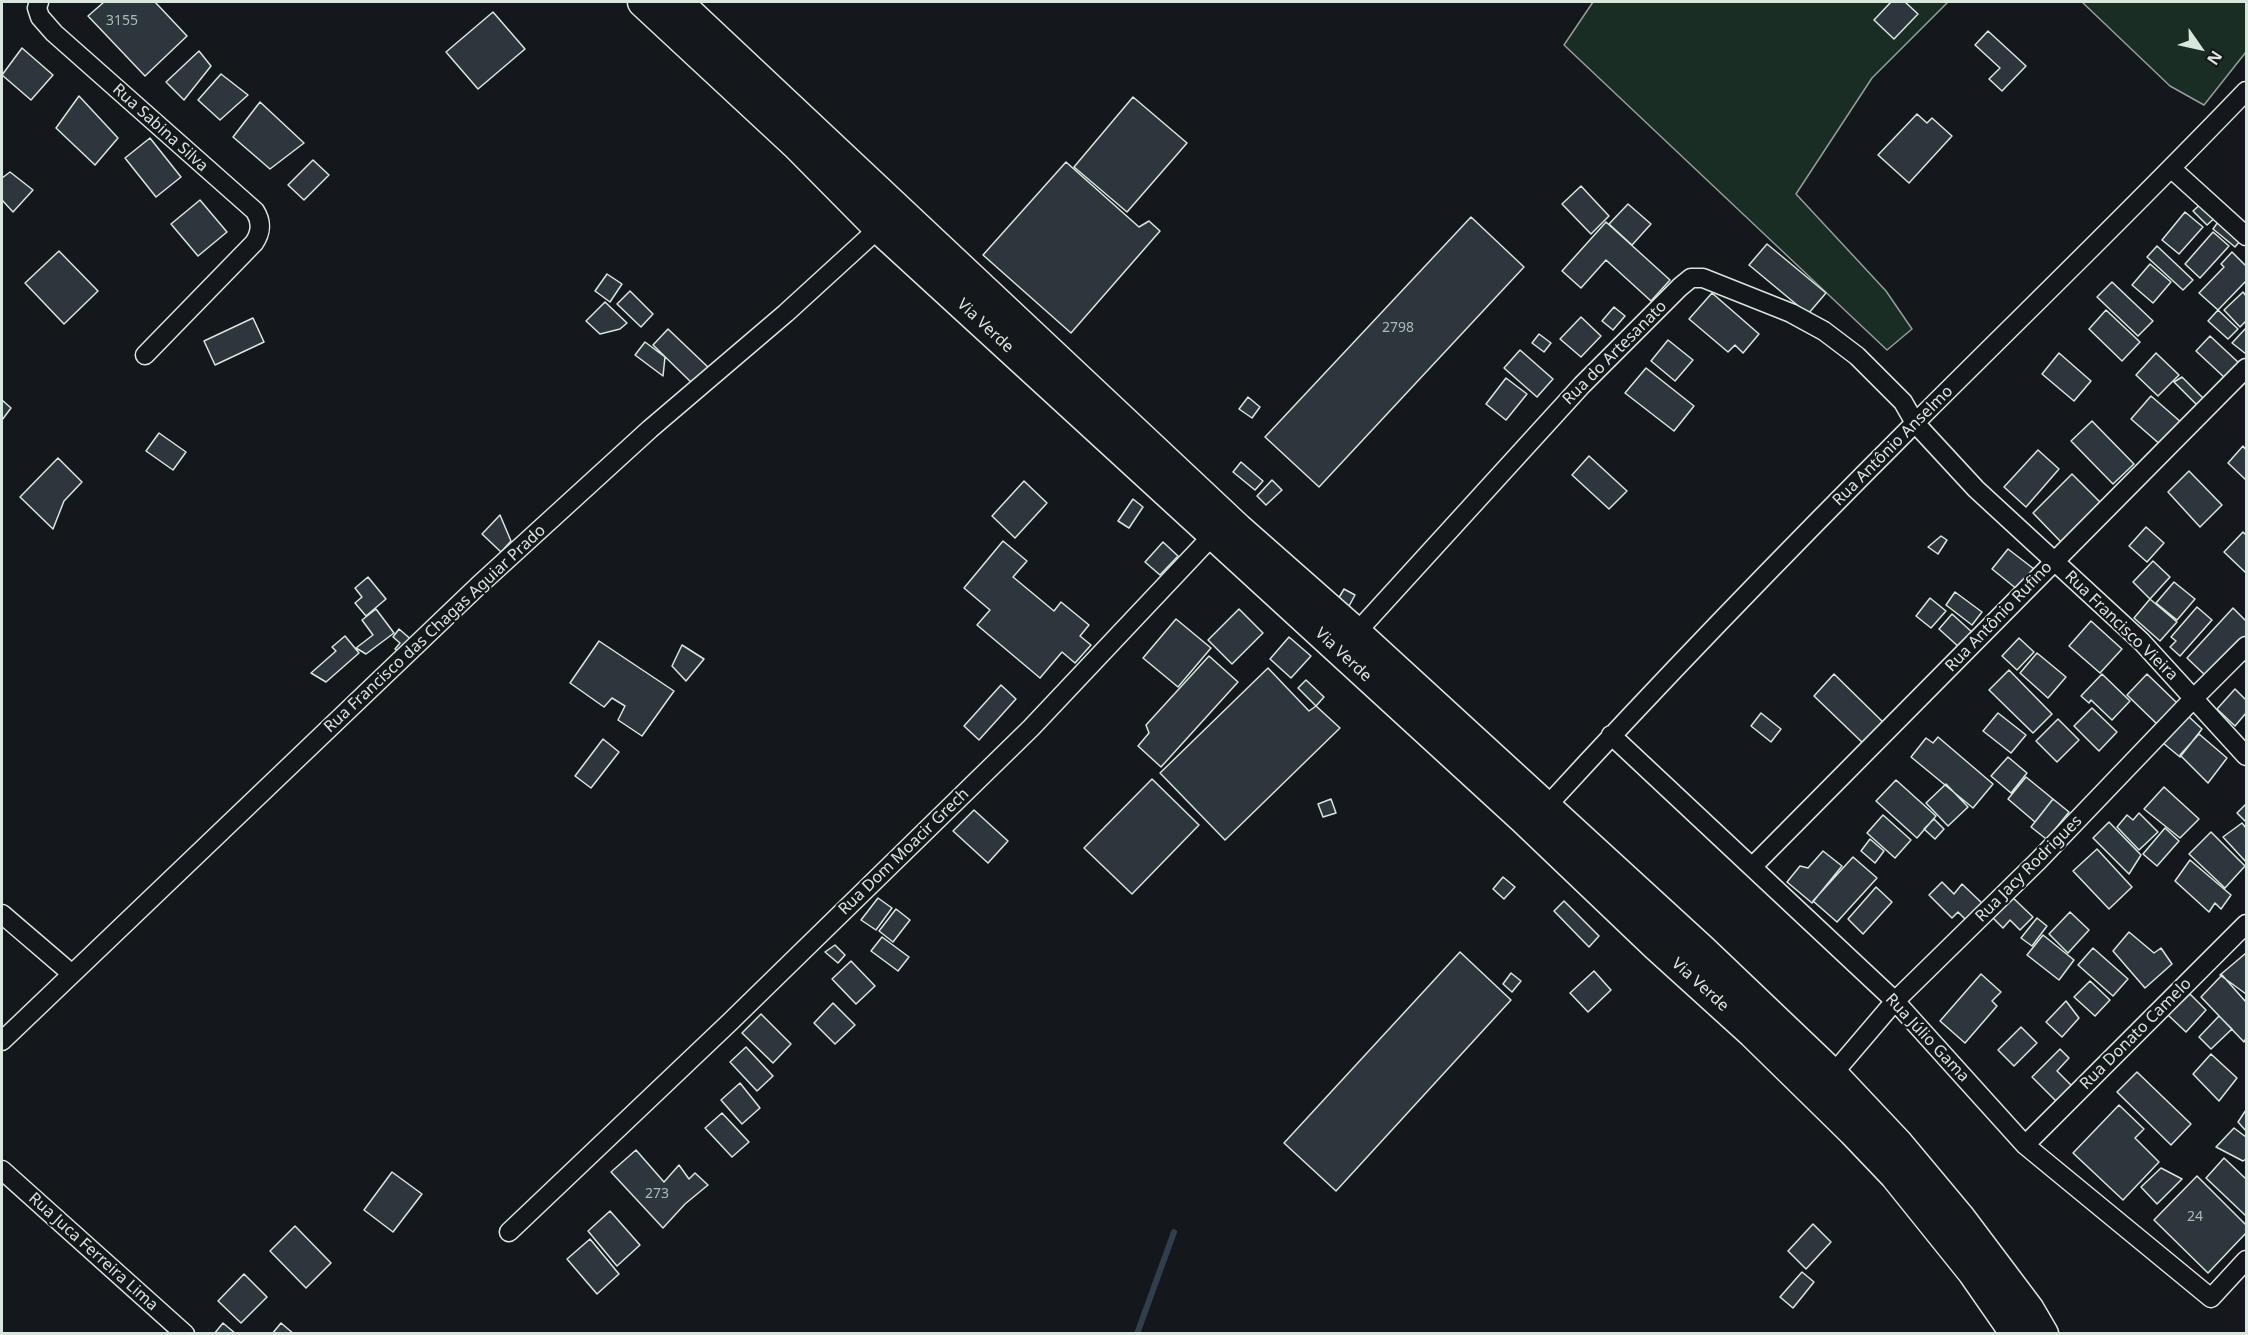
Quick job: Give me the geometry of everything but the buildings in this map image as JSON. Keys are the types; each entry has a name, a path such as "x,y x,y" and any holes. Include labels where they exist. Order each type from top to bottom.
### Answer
{"main road":[{"name":"Via Verde","path":"644,2 797,145 879,228 1524,819 1657,946 1753,1033 1824,1084 1898,1144 1959,1217 2028,1310 2043,1334"},
{"name":"Via Verde","path":"677,2 1238,529 1356,633 1703,951 1824,1084 1854,1131 1894,1175 1973,1272 2016,1334"}],"street":[{"name":"Rua Sabina Silva","path":"39,2 37,8 40,17 54,33 255,211 260,219 261,226 254,243 145,355"},
{"name":"Rua Antônio Anselmo","path":"1546,807 1611,735 1915,423 2172,169 2247,91"},
{"path":"2172,169 2247,236"},
{"name":"Rua Francisco das Chagas Aguiar Prado","path":"2,1041 478,586 650,429 786,313 879,228"},
{"name":"Rua do Artesanato","path":"1356,633 1582,385 1691,278 1703,278 1754,297 1824,331 1857,356 1884,381 1903,402 1915,423"},
{"name":"Rua Antônio Rufino","path":"1753,866 2247,368"},
{"name":"Rua Francisco Vieira","path":"1915,423 1976,489 2141,642 2247,756"},
{"name":"Rua Dom Moacir Grech","path":"509,1232 730,1022 1030,728 1213,535"},
{"name":"Rua Jacy Rodrigues","path":"1824,1084 1895,1001 2039,860 2247,646"},
{"name":"Rua Júlio Gama","path":"1611,735 1895,1001 2025,1144 2211,1298 2247,1260"},
{"path":"2,914 72,974"},
{"name":"Rua Donato Camelo","path":"2025,1144 2247,924"},
{"name":"Rua Juca Ferreira Lima","path":"2,1170 185,1334"}],"green space":[{"path":"1593,2 1948,2 1872,78 1796,194 1886,291 1912,329 1887,350 1564,45"},
{"path":"2082,2 2246,2 2246,52 2204,105 2170,86"}],"waterway":[{"path":"1137,1334 1174,1232"}]}
